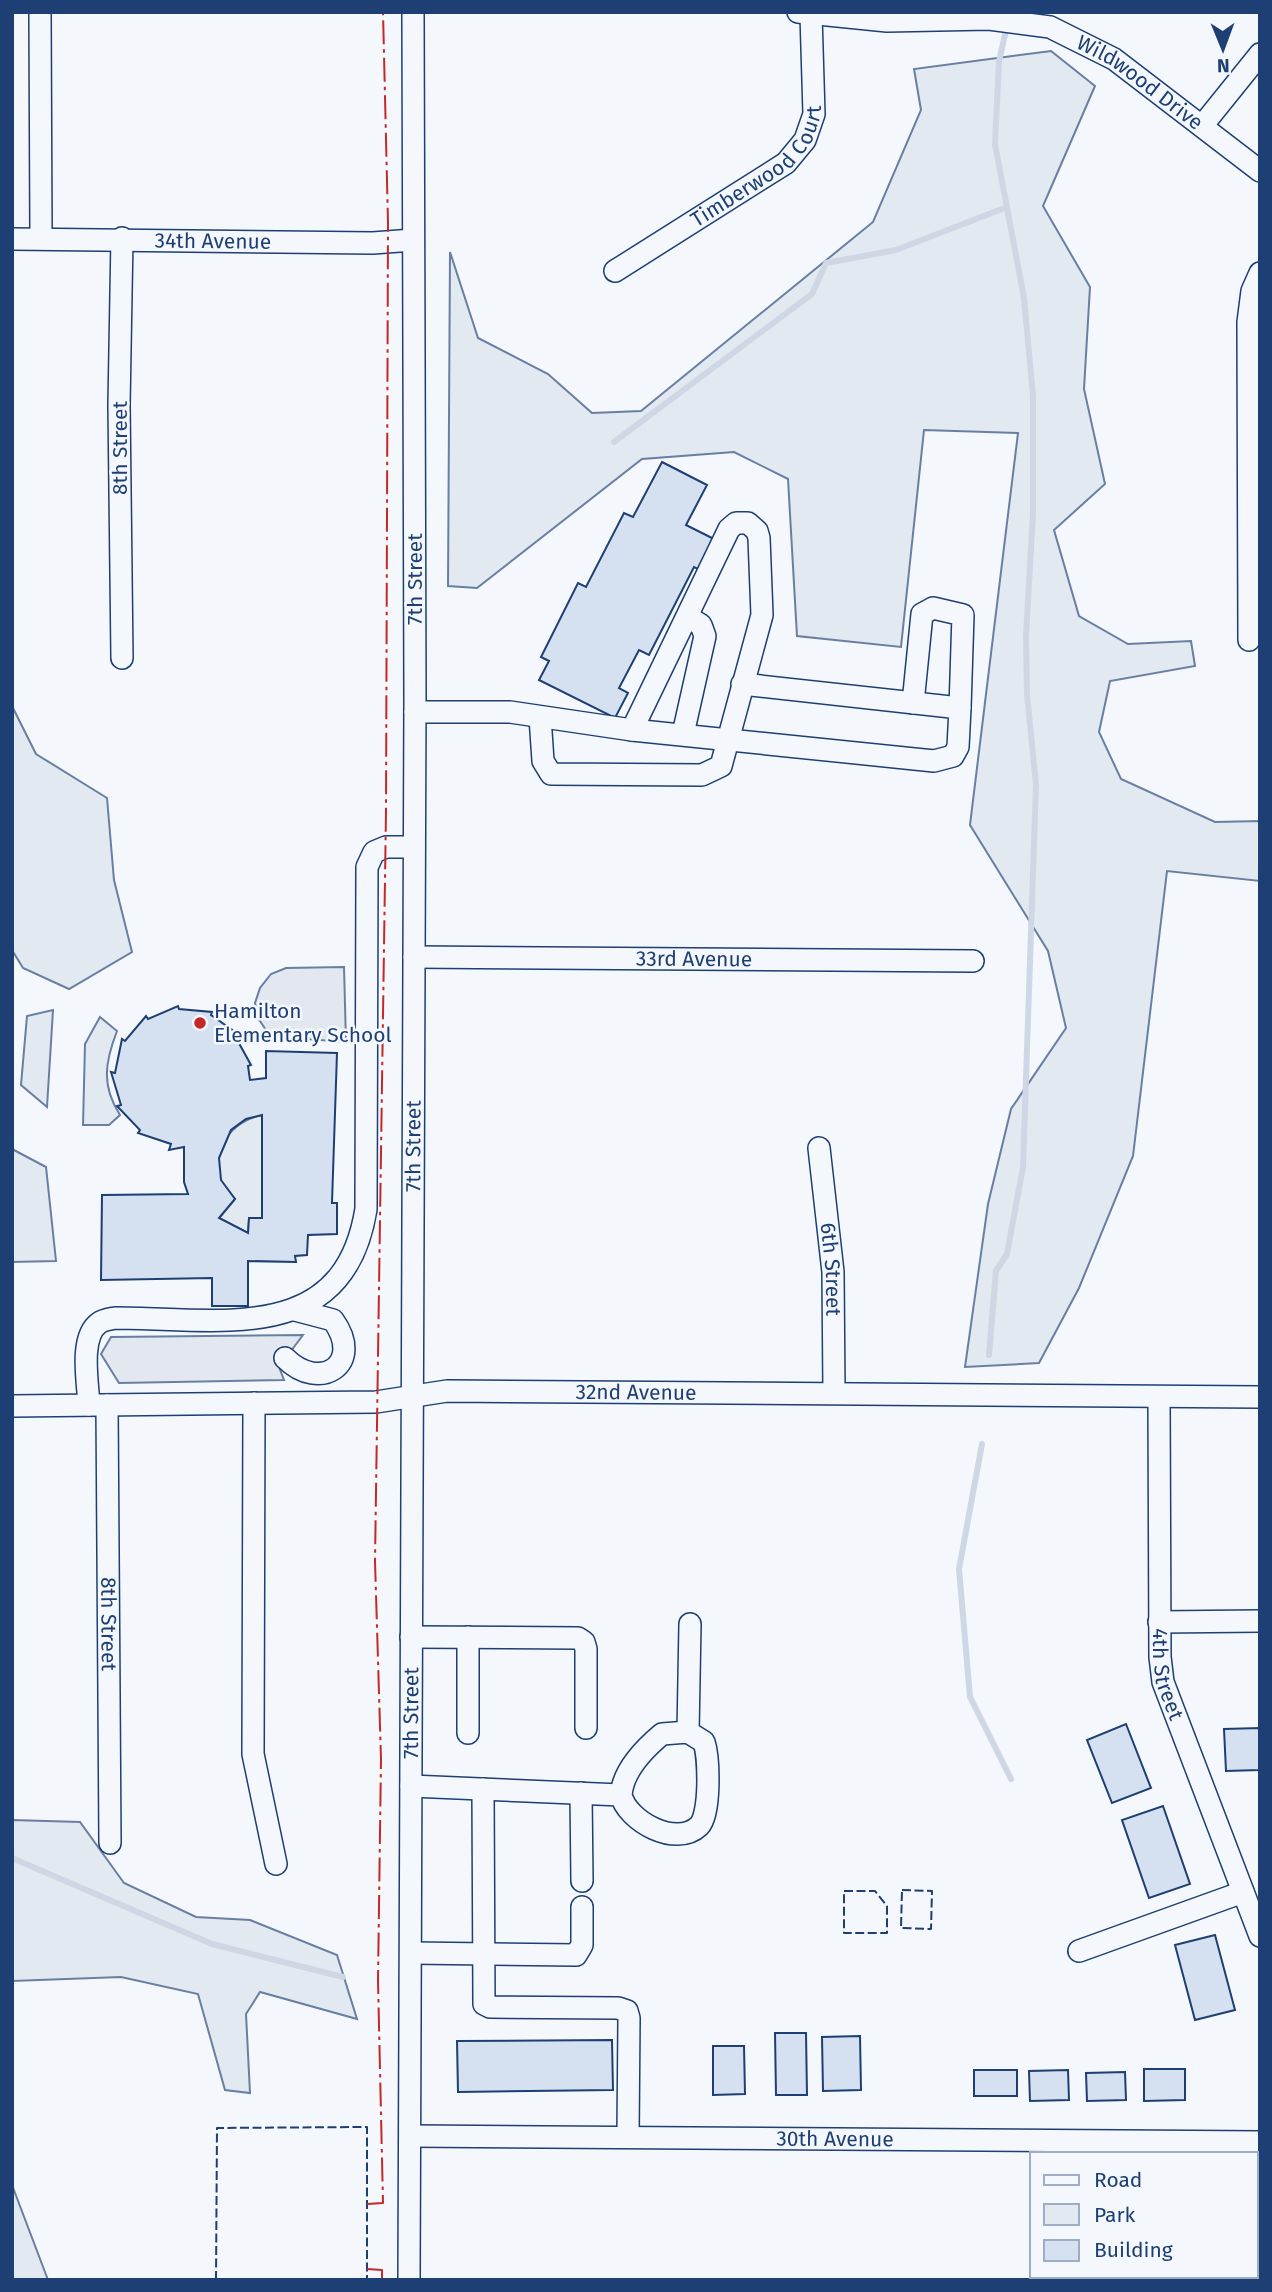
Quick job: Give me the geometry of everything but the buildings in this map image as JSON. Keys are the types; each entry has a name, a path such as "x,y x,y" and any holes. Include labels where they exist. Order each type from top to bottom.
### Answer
{"street":[{"path":"40,12 41,238"},
{"name":"7th Street","path":"409,2280 414,1396 413,12"},
{"name":"Wildwood Drive","path":"805,13 887,21 989,19 1050,27 1114,59 1260,171"},
{"name":"Timberwood Court","path":"615,271 768,176 797,153 811,128 814,114 805,13"},
{"path":"1202,126 1260,54"},
{"name":"34th Avenue","path":"12,239 122,237 373,243 413,240"},
{"name":"8th Street","path":"122,237 119,405 122,658"},
{"path":"1249,640 1248,322 1252,291 1260,273"},
{"path":"540,717 543,761 551,774 702,775 721,766 762,615 759,538 753,526 736,523 729,528 632,730"},
{"path":"415,712 510,712 632,730 934,761 945,759 953,756 958,747 964,620 959,612 933,608 922,614 913,703"},
{"path":"683,734 705,636 701,625 688,617"},
{"path":"742,684 960,708"},
{"path":"295,1310 324,1292 340,1276 361,1236 366,1209 367,867 374,852 386,847 414,846"},
{"name":"33rd Avenue","path":"414,957 972,961"},
{"name":"6th Street","path":"819,1148 833,1272 834,1393"},
{"path":"285,1358 305,1374 319,1374 331,1371 341,1363 345,1352 345,1341 333,1320 295,1310"},
{"name":"8th Street","path":"110,1843 98,1405 88,1362 91,1333 99,1322 115,1318 257,1318 283,1315 295,1310"},
{"name":"32nd Avenue","path":"12,1406 376,1402 447,1391 1260,1397"},
{"name":"4th Street","path":"1159,1397 1161,1669 1170,1707 1260,1936"},
{"path":"254,1403 253,1754 276,1864"},
{"path":"1159,1622 1260,1620"},
{"path":"688,1732 690,1625"},
{"path":"411,1637 578,1638 584,1642 586,1728"},
{"path":"468,1637 468,1733"},
{"path":"688,1732 699,1736 706,1751 706,1811 702,1824 692,1831 664,1833 630,1812 621,1795 622,1783 652,1742 662,1734 688,1732"},
{"path":"411,1786 621,1795"},
{"path":"483,1789 484,2004 490,2007 618,2008 627,2011 628,2137"},
{"path":"581,1793 582,1881"},
{"path":"1079,1951 1242,1892"},
{"path":"411,1953 576,1955 582,1945 582,1907"},
{"name":"30th Avenue","path":"411,2136 1260,2142"}],"green space":[{"path":"1051,51 1095,86 1043,206 1090,287 1084,389 1105,484 1054,530 1079,616 1128,644 1191,641 1195,666 1110,681 1099,732 1121,779 1215,822 1260,821 1260,881 1167,871 1133,1156 1079,1288 1039,1363 965,1367 988,1204 1011,1109 1066,1028 1048,951 970,825 1018,433 924,430 901,647 797,636 788,479 734,452 642,459 477,588 448,586 450,252 478,338 548,374 592,413 641,411 873,222 921,110 914,69"},
{"path":"12,706 36,754 107,798 114,880 132,952 69,989 23,968 12,950"},
{"path":"53,1010 47,1107 21,1085 27,1016"},
{"path":"100,1017 117,1031 107,1074 110,1094 120,1115 109,1125 83,1125 85,1044"},
{"path":"262,1115 262,1218 249,1218 248,1233 219,1218 235,1199 221,1181 218,1159 221,1148 233,1130 251,1118"},
{"path":"12,1149 46,1167 56,1261 12,1262"},
{"path":"12,1820 80,1822 124,1883 196,1917 250,1920 337,1955 357,2019 260,1992 246,2014 250,2093 225,2090 198,1994 121,1977 12,1981"},
{"path":"12,2185 48,2280 12,2280"}],"shaded area":[{"path":"344,967 346,1042 279,1037 266,1030 258,1018 255,1003 260,988 271,974 286,968"},
{"path":"303,1335 279,1367 284,1380 119,1383 101,1354 111,1337"}],"waterway":[{"path":"989,1355 996,1271 1007,1254 1023,1167 1036,785 1027,694 1026,636 1033,514 1033,396 1024,298 995,144 999,61 1007,26"},
{"path":"614,442 812,294 826,263 896,250 1007,207"},
{"path":"982,1444 959,1569 970,1697 1011,1779"},
{"path":"12,1858 212,1944 343,1977"}],"fence":[{"path":"902,1890 932,1891 931,1929 901,1928 902,1890"},
{"path":"844,1891 875,1891 887,1906 887,1933 844,1933 844,1891"},
{"path":"216,2280 217,2128 367,2127 367,2280"}],"power":[{"path":"367,2204 383,2203 378,1981 381,1759 375,1561 386,811 388,223 383,12"},
{"path":"367,2269 382,2270 382,2280"}],"place":[{"name":"Hamilton Elementary School","path":"200,1023"}]}
